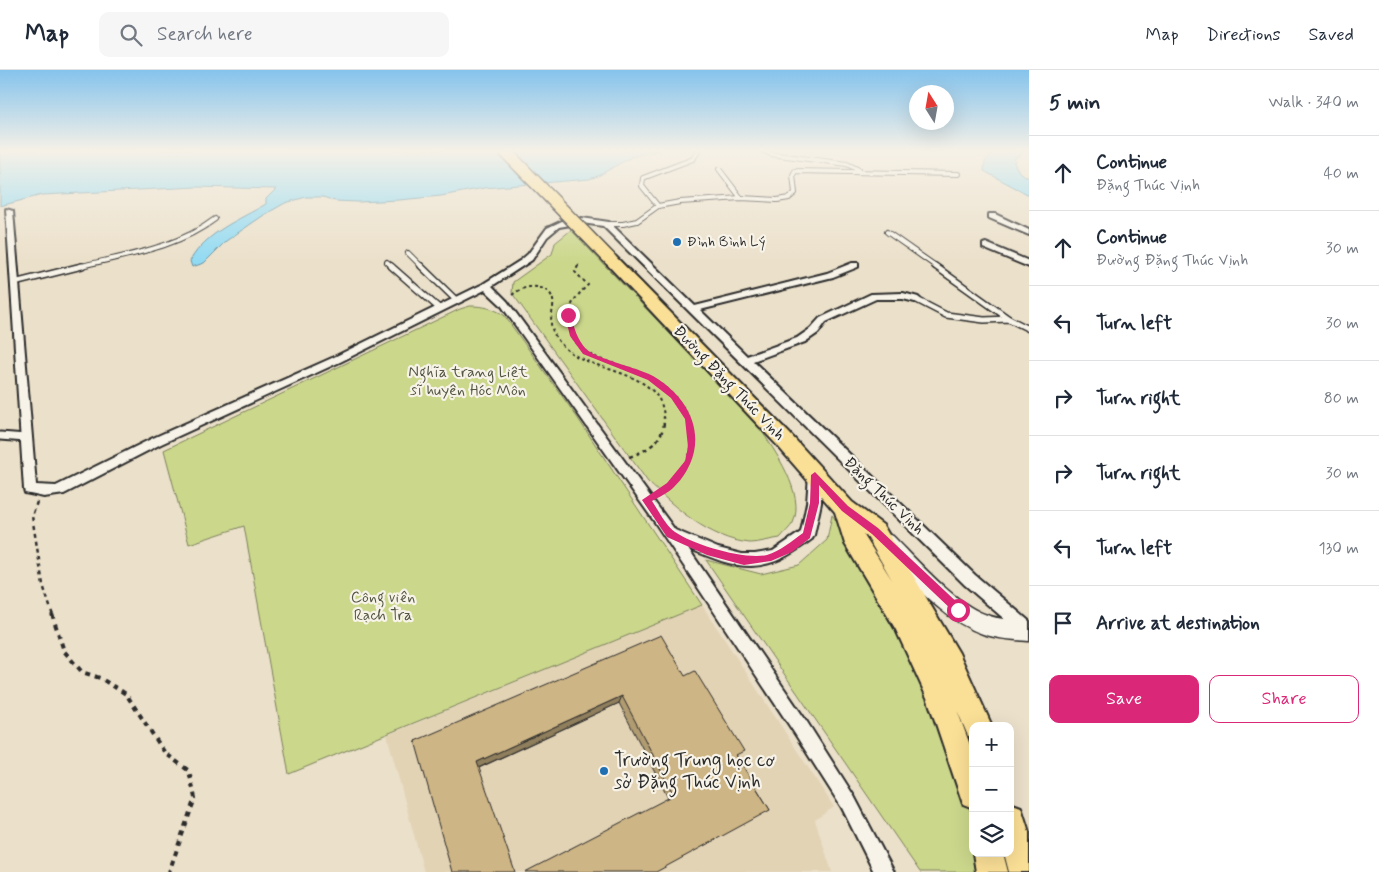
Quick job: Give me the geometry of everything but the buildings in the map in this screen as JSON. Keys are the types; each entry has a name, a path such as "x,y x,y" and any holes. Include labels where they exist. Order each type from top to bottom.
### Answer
{"main road":[{"name":"Đường Đặng Thúc Vịnh","path":"540,187 845,508 875,531 950,662 976,722"},
{"name":"Đường Đặng Thúc Vịnh","path":"845,508 853,537 905,622 940,698 969,782"},
{"path":"1014,832 1025,872"},
{"path":"989,857 992,872"}],"street":[{"path":"9,211 30,490 47,493 59,490 157,441 336,360 486,286 529,258 544,234 559,224 595,220 606,224"},
{"path":"992,216 1029,233"},
{"name":"Đặng Thúc Vịnh","path":"606,224 970,580 1029,632"},
{"path":"986,246 1029,264"},
{"path":"693,309 830,275 855,265"},
{"path":"486,286 504,303 670,534 796,720 848,802 884,872"},
{"path":"745,360 801,340 814,331 823,320 874,296 903,296 916,299"},
{"path":"670,534 710,552 744,561 768,559 789,549 807,535 814,503 815,475"},
{"name":"Đặng Thúc Vịnh","path":"875,531 948,601 968,617 982,624 1029,632"}],"lane":[{"path":"643,187 658,206"},
{"path":"733,187 741,198"},
{"path":"606,224 623,224 637,221 658,206 741,198 777,200 789,198 794,192 794,187"},
{"path":"14,284 172,243 198,232 215,219"},
{"path":"887,232 966,286 1008,319 1029,329"},
{"path":"408,253 457,301"},
{"path":"387,262 440,309"},
{"path":"916,299 946,315 984,320 1008,319"},
{"path":"0,436 26,438"}],"path":[{"path":"579,264 575,272 588,285 576,297 568,315 569,326 578,344 585,352 638,372 662,385 673,396 689,419 692,447 688,462 670,486 646,500"},
{"path":"504,303 516,291 524,287 533,286 547,290 554,300 551,322 562,346 578,359 617,371 641,381 661,400 665,414 664,428 656,444 644,452 626,458 615,458"},
{"path":"40,492 32,516 43,585 64,651 82,672 100,678 126,694 165,753 189,771 195,798 169,872"}],"shaded area":[{"name":"Trường Trung học cơ sở Đặng Thúc Vịnh","path":"702,605 834,807 815,820 832,872 424,872 387,735"}],"green space":[{"path":"571,230 759,427 780,460 792,486 795,499 796,511 793,523 780,538 750,543 721,535 694,521 648,482 512,293 513,282 552,254 555,243"},
{"name":"Công viên Rạch Tra","path":"470,306 488,308 504,315 577,417 702,605 289,774 244,526 189,544 164,450 460,309"},
{"path":"832,515 849,538 948,728 969,806 969,857 982,857 986,872 920,872 706,560 761,574 799,565 827,540"}],"water":[{"path":"0,187 188,187 42,195 0,206"},
{"path":"213,187 491,187 441,196 399,200 358,202 335,201 323,197 306,197 285,203 264,215 226,241 204,263 192,267 190,261 205,242 214,234 266,204 266,199 276,189"},
{"path":"1015,187 1029,187 1029,195"}],"place":[{"name":"Đình Bình Lý","path":"677,242"},
{"name":"Trường Trung học cơ sở Đặng Thúc Vịnh","path":"604,771"}],"route":[{"path":"568,315 569,326 573,336 585,352 638,372 662,385 673,396 689,419 692,447 688,462 670,486 646,500 670,534 710,552 744,561 768,559 789,549 807,535 814,503 815,475 845,508 875,531 958,610"}],"park label":[{"name":"Nghĩa trang Liệt sĩ huyện Hóc Môn","path":"468,381"}]}
